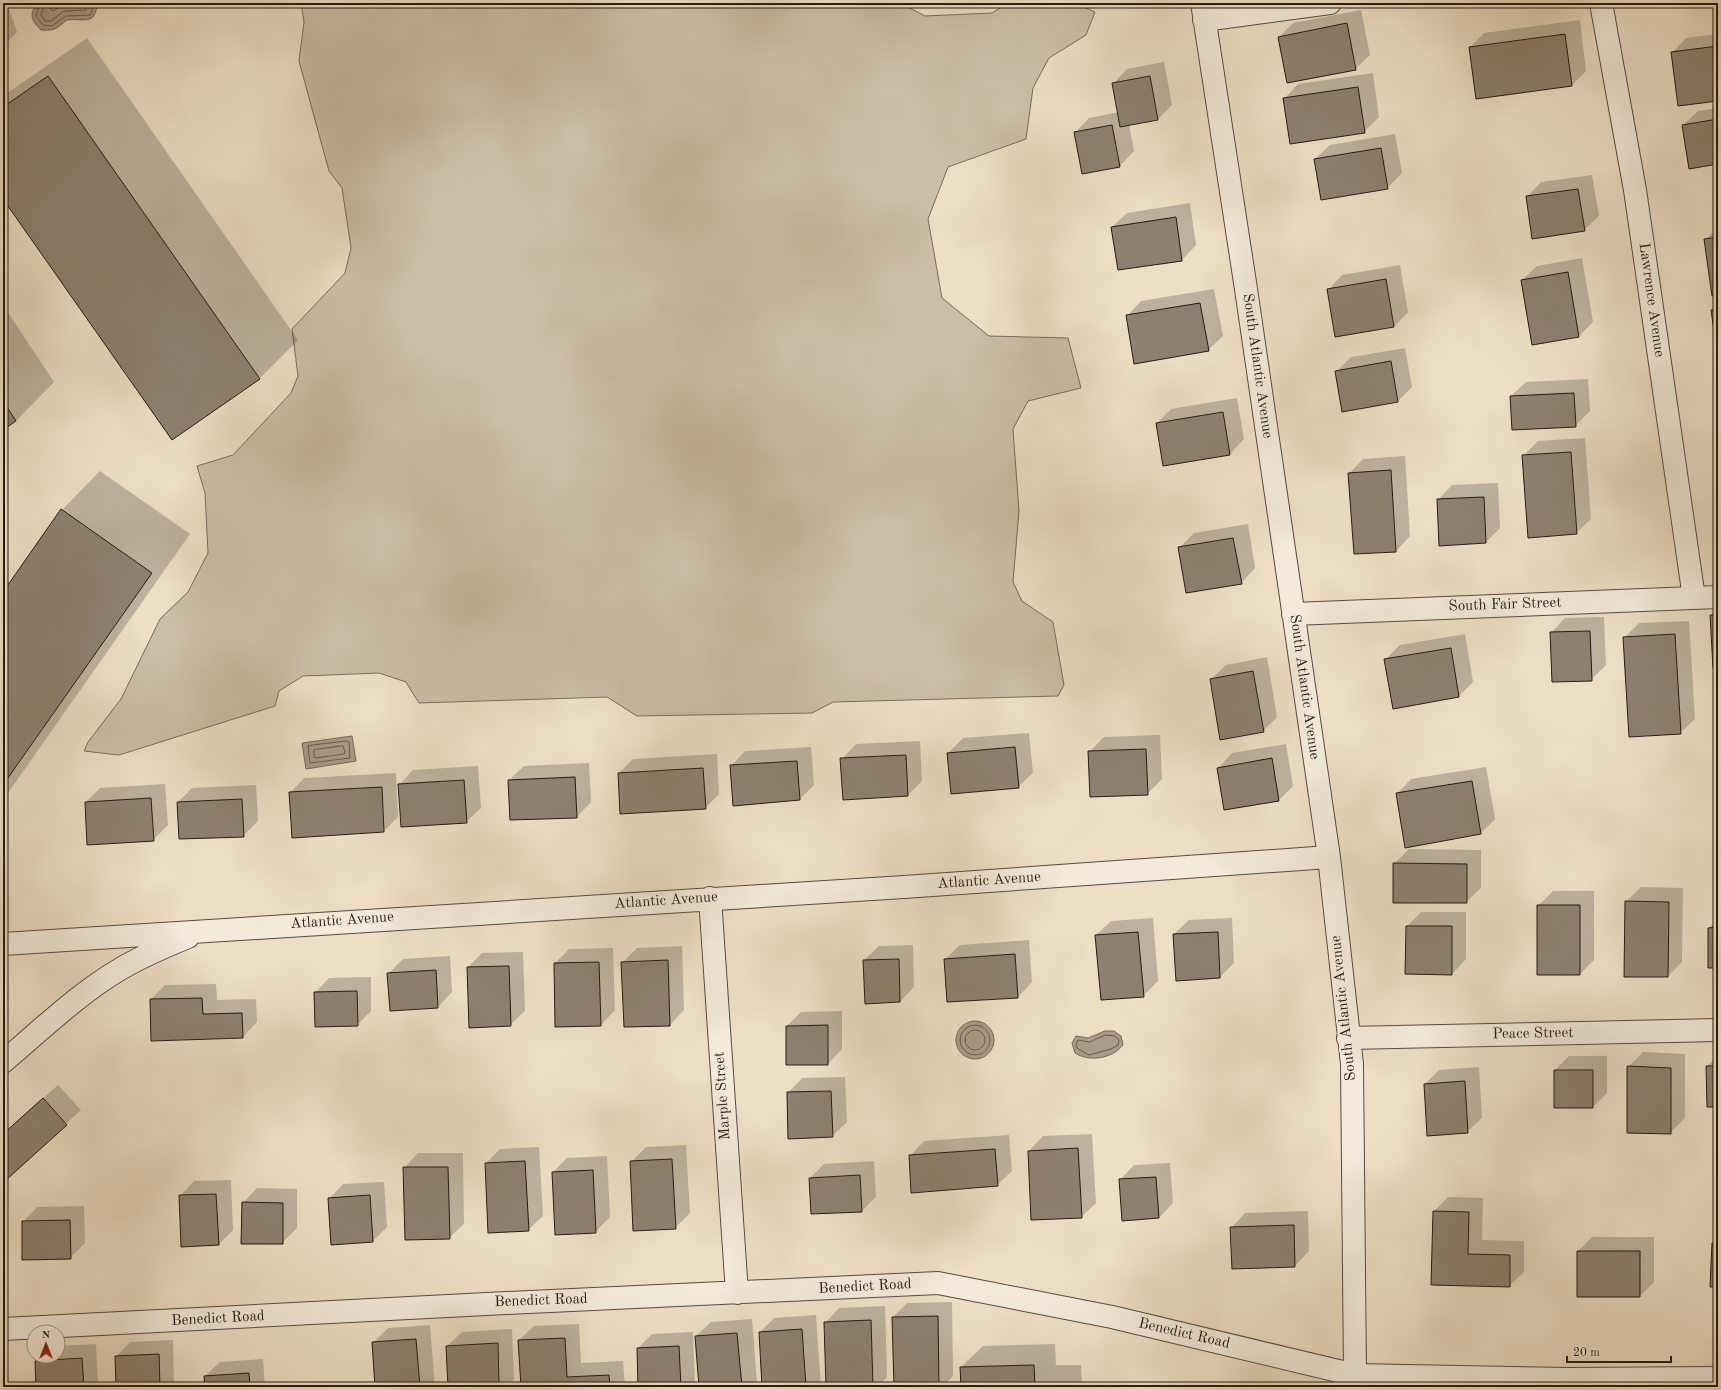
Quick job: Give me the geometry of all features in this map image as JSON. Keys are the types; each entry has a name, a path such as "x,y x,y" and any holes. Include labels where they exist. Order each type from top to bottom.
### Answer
{"street":[{"path":"1203,11 1330,3"},
{"name":"Lawrence Avenue","path":"1601,3 1635,190 1694,598"},
{"name":"South Atlantic Avenue","path":"1203,11 1246,289 1329,857 1352,1064 1355,1375"},
{"name":"South Fair Street","path":"1293,614 1718,597"},
{"name":"Atlantic Avenue","path":"3,944 210,929 912,886 1329,857"},
{"name":"Marple Street","path":"710,898 737,1293"},
{"path":"3,1062 72,1004 121,968 164,947 210,929"},
{"name":"Peace Street","path":"1348,1038 1718,1030"},
{"name":"Benedict Road","path":"3,1329 514,1302 938,1283 1112,1317 1355,1375 1569,1379 1718,1378"}],"shaded area":[{"path":"301,3 900,3 925,16 992,13 1008,3 1075,3 1095,12 1086,35 1049,58 1033,88 1026,139 948,167 928,219 942,298 989,336 1068,338 1081,388 1028,401 1013,429 1019,511 1013,582 1022,601 1053,622 1064,685 1058,696 833,702 812,713 637,716 607,697 419,703 406,682 379,673 303,676 279,691 275,706 119,755 84,751 88,742 121,699 160,619 188,592 208,553 205,493 197,466 233,455 291,393 298,376 292,329 345,273 351,248 342,188 329,171 299,61 304,22"}],"water":[{"path":"37,3 97,4 94,16 88,20 67,20 56,28 41,30 32,17"},
{"path":"352,736 356,761 306,769 302,743"},
{"path":"971,1021 979,1021 986,1024 991,1029 994,1040 991,1051 986,1056 979,1059 971,1059 964,1056 959,1051 956,1044 956,1036 959,1029 964,1024"},
{"path":"1105,1031 1114,1031 1121,1036 1123,1045 1118,1050 1100,1058 1087,1058 1075,1053 1072,1043 1076,1036 1088,1038"}],"building":[{"path":"1347,23 1356,70 1287,83 1278,37"},
{"path":"1565,34 1572,86 1476,99 1469,47"},
{"path":"1718,46 1718,101 1678,106 1671,52"},
{"path":"48,76 260,379 172,440 3,199 3,107"},
{"path":"1150,76 1158,120 1120,127 1112,83"},
{"path":"1358,87 1365,133 1290,144 1283,98"},
{"path":"1718,119 1718,164 1689,169 1682,125"},
{"path":"1112,125 1120,167 1082,174 1074,132"},
{"path":"1381,148 1388,189 1321,200 1314,159"},
{"path":"1578,189 1585,231 1532,239 1526,196"},
{"path":"1176,217 1182,261 1118,270 1111,227"},
{"path":"1718,237 1718,295 1712,296 1704,239"},
{"path":"1568,272 1579,337 1532,345 1521,280"},
{"path":"1386,279 1394,327 1335,337 1327,289"},
{"path":"1200,303 1209,351 1134,364 1126,315"},
{"path":"1718,309 1718,359 1711,310"},
{"path":"1391,361 1398,402 1342,412 1335,371"},
{"path":"1574,393 1576,427 1512,430 1510,396"},
{"path":"3,401 16,421 3,430"},
{"path":"1223,412 1230,455 1163,466 1156,423"},
{"path":"1571,452 1577,534 1528,538 1522,455"},
{"path":"1391,470 1396,552 1354,554 1348,473"},
{"path":"1484,497 1486,543 1439,546 1437,499"},
{"path":"61,509 152,573 3,785 3,592"},
{"path":"1233,538 1242,584 1186,593 1178,547"},
{"path":"1710,615 1718,615 1718,668 1713,668"},
{"path":"1590,631 1592,681 1552,682 1550,632"},
{"path":"1675,634 1681,734 1629,737 1623,637"},
{"path":"1451,648 1459,697 1393,709 1384,659"},
{"path":"1253,671 1264,732 1220,740 1210,679"},
{"path":"1015,747 1019,788 951,794 947,753"},
{"path":"1146,749 1148,795 1090,797 1088,751"},
{"path":"906,755 908,796 843,800 840,758"},
{"path":"1272,758 1279,801 1224,810 1217,768"},
{"path":"797,761 800,800 733,806 730,765"},
{"path":"703,768 706,809 620,814 618,773"},
{"path":"575,777 577,818 510,820 508,780"},
{"path":"464,780 467,823 401,827 398,784"},
{"path":"1472,781 1481,834 1405,848 1396,793"},
{"path":"382,787 384,832 292,838 289,792"},
{"path":"151,798 154,841 87,845 85,802"},
{"path":"242,799 244,837 179,839 177,802"},
{"path":"1393,863 1467,864 1467,903 1393,903"},
{"path":"1625,901 1669,902 1668,977 1624,977"},
{"path":"1537,905 1580,905 1580,975 1537,975"},
{"path":"1406,926 1452,926 1452,975 1405,974"},
{"path":"1718,927 1718,968 1708,968 1708,928"},
{"path":"1138,932 1144,997 1101,1000 1095,935"},
{"path":"1218,932 1220,978 1176,981 1173,934"},
{"path":"1015,954 1018,998 947,1002 944,959"},
{"path":"899,959 900,1002 865,1004 863,960"},
{"path":"668,960 670,1026 624,1027 621,962"},
{"path":"599,962 601,1026 555,1027 554,963"},
{"path":"509,966 511,1026 469,1028 467,967"},
{"path":"436,970 438,1008 390,1011 387,973"},
{"path":"357,991 358,1026 315,1027 314,992"},
{"path":"202,998 203,1014 242,1013 243,1038 151,1041 150,999"},
{"path":"828,1025 828,1065 786,1065 786,1026"},
{"path":"1627,1066 1671,1068 1671,1134 1627,1133"},
{"path":"1706,1066 1718,1066 1718,1107 1707,1107"},
{"path":"1554,1070 1593,1070 1593,1108 1554,1108"},
{"path":"1465,1081 1468,1133 1427,1136 1424,1084"},
{"path":"831,1091 833,1137 788,1139 787,1092"},
{"path":"43,1098 67,1125 6,1180 3,1176 3,1134"},
{"path":"1078,1148 1082,1218 1031,1220 1028,1151"},
{"path":"995,1149 998,1186 911,1193 909,1155"},
{"path":"672,1159 676,1229 633,1231 630,1161"},
{"path":"525,1161 529,1231 488,1233 485,1163"},
{"path":"403,1167 448,1167 450,1239 405,1240"},
{"path":"593,1170 596,1233 555,1235 552,1172"},
{"path":"860,1175 862,1212 811,1214 809,1178"},
{"path":"1156,1177 1159,1218 1122,1221 1119,1179"},
{"path":"216,1194 219,1245 181,1247 179,1195"},
{"path":"370,1195 373,1242 331,1245 328,1198"},
{"path":"242,1202 283,1203 283,1244 241,1244"},
{"path":"1433,1211 1469,1212 1468,1254 1510,1255 1510,1287 1431,1285"},
{"path":"70,1220 71,1259 22,1260 22,1221"},
{"path":"1294,1225 1295,1267 1232,1269 1230,1227"},
{"path":"1712,1243 1718,1243 1718,1287 1710,1287"},
{"path":"1577,1251 1640,1251 1640,1297 1577,1297"},
{"path":"938,1316 939,1387 894,1387 892,1317"},
{"path":"871,1320 873,1387 826,1387 824,1322"},
{"path":"802,1329 806,1387 762,1387 759,1332"},
{"path":"737,1333 742,1387 699,1387 695,1336"},
{"path":"565,1338 567,1377 609,1375 610,1387 521,1387 518,1340"},
{"path":"416,1339 420,1387 375,1387 372,1342"},
{"path":"498,1343 499,1387 448,1387 446,1346"},
{"path":"679,1346 681,1387 638,1387 637,1348"},
{"path":"159,1354 160,1387 116,1387 115,1356"},
{"path":"82,1358 84,1387 36,1387 35,1364 66,1364 66,1359"},
{"path":"1034,1365 1035,1386 1060,1387 961,1387 960,1367"},
{"path":"249,1373 250,1387 205,1387 204,1376"}]}
